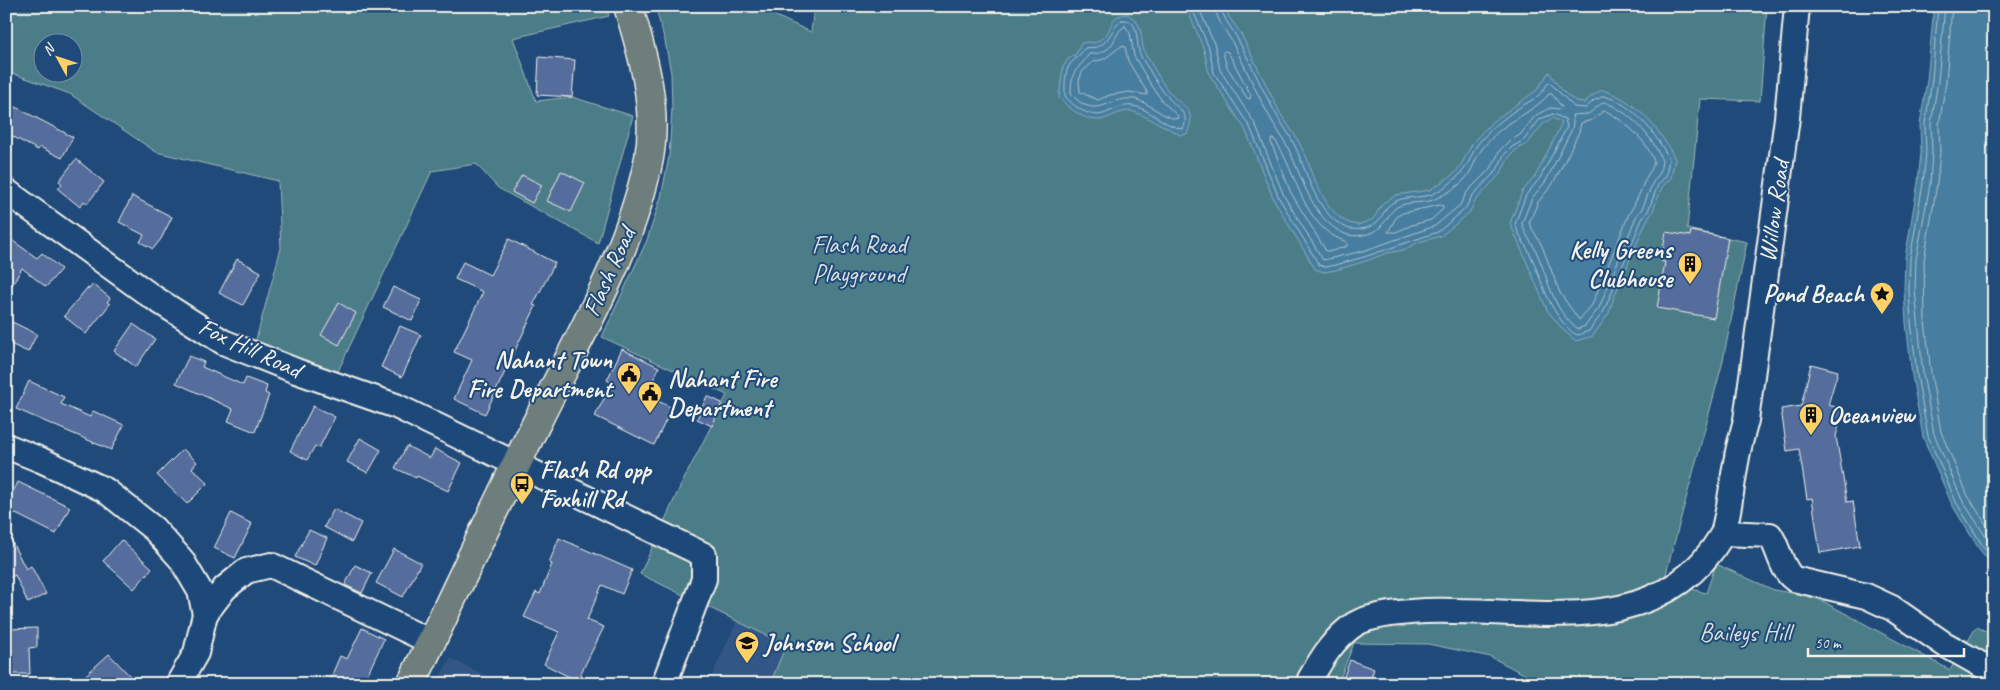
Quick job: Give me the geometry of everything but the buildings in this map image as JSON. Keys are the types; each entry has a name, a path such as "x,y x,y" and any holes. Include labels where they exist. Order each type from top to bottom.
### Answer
{"main road":[{"name":"Flash Road","path":"411,684 516,464 600,296 632,223 649,157 652,104 638,37 628,6"}],"street":[{"name":"Willow Road","path":"1723,533 1746,420 1787,118 1797,6"},
{"name":"Fox Hill Road","path":"6,191 151,296 223,342 296,371 396,406 704,555 704,579 664,684"},
{"path":"6,446 105,490 154,529 181,559 200,591 204,614 196,654 178,684"},
{"path":"1309,684 1328,647 1356,624 1396,612 1442,610 1578,614 1620,609 1650,599 1691,575 1723,533 1770,535 1776,543 1788,575 1794,579 1866,596 1875,600 1892,608 1944,644 1994,672"},
{"path":"204,614 225,588 246,571 271,565 432,642"}],"shaded area":[{"name":"Johnson School","path":"737,621 787,645 770,684 708,684"},
{"path":"450,658 503,684 436,684"}],"green space":[{"path":"6,6 606,6 609,16 513,38 536,101 572,97 633,116 598,243 498,188 476,164 432,171 332,384 252,354 281,248 278,181 156,152 70,94 37,82 82,82 82,32 32,32 32,80 6,71"},
{"path":"655,6 754,6 811,32 814,6 1767,6 1760,101 1700,99 1687,229 1747,242 1722,365 1664,581 1706,593 1716,564 1774,590 1815,597 1950,670 1965,646 1938,626 1968,641 1976,627 1994,634 1994,684 1543,684 1491,657 1428,644 1354,643 1338,684 770,684 786,645 640,574 680,487 727,395 602,337 647,240 661,197 669,157 672,108 671,73 665,41"}],"water":[{"path":"1186,6 1226,6 1229,17 1241,34 1280,113 1307,158 1312,175 1321,193 1328,205 1339,217 1349,223 1358,225 1373,219 1383,203 1396,195 1430,190 1456,172 1473,142 1492,122 1537,90 1549,72 1564,92 1573,100 1585,103 1590,97 1602,90 1614,94 1636,108 1654,126 1675,159 1671,178 1662,187 1614,297 1609,313 1593,336 1576,341 1564,331 1547,310 1510,223 1522,192 1536,175 1562,123 1553,118 1544,123 1527,144 1516,150 1509,157 1501,173 1476,200 1469,213 1441,236 1419,242 1404,250 1387,253 1366,261 1324,272 1315,269 1274,200 1245,129 1209,74 1204,50"},
{"path":"1934,6 1994,6 1994,567 1979,549 1952,505 1923,437 1912,376 1906,323 1904,291 1905,258 1918,182 1921,152 1920,124 1927,80"},
{"path":"1127,14 1138,23 1144,51 1162,82 1174,98 1189,112 1191,118 1187,134 1180,135 1146,117 1130,111 1104,119 1092,119 1080,115 1059,98 1063,67 1068,59 1076,54 1081,43 1095,43 1103,38 1117,17"}],"place":[{"name":"Kelly Greens Clubhouse","path":"1690,285"},
{"name":"Pond Beach","path":"1882,315"},
{"name":"Nahant Town Fire Department","path":"629,395"},
{"name":"Nahant Fire Department","path":"650,414"},
{"name":"Oceanview","path":"1811,436"},
{"name":"Flash Rd opp Foxhill Rd","path":"522,505"},
{"name":"Johnson School","path":"747,664"}],"park label":[{"name":"Flash Road Playground","path":"859,260"},
{"name":"Baileys Hill","path":"1745,633"}]}
